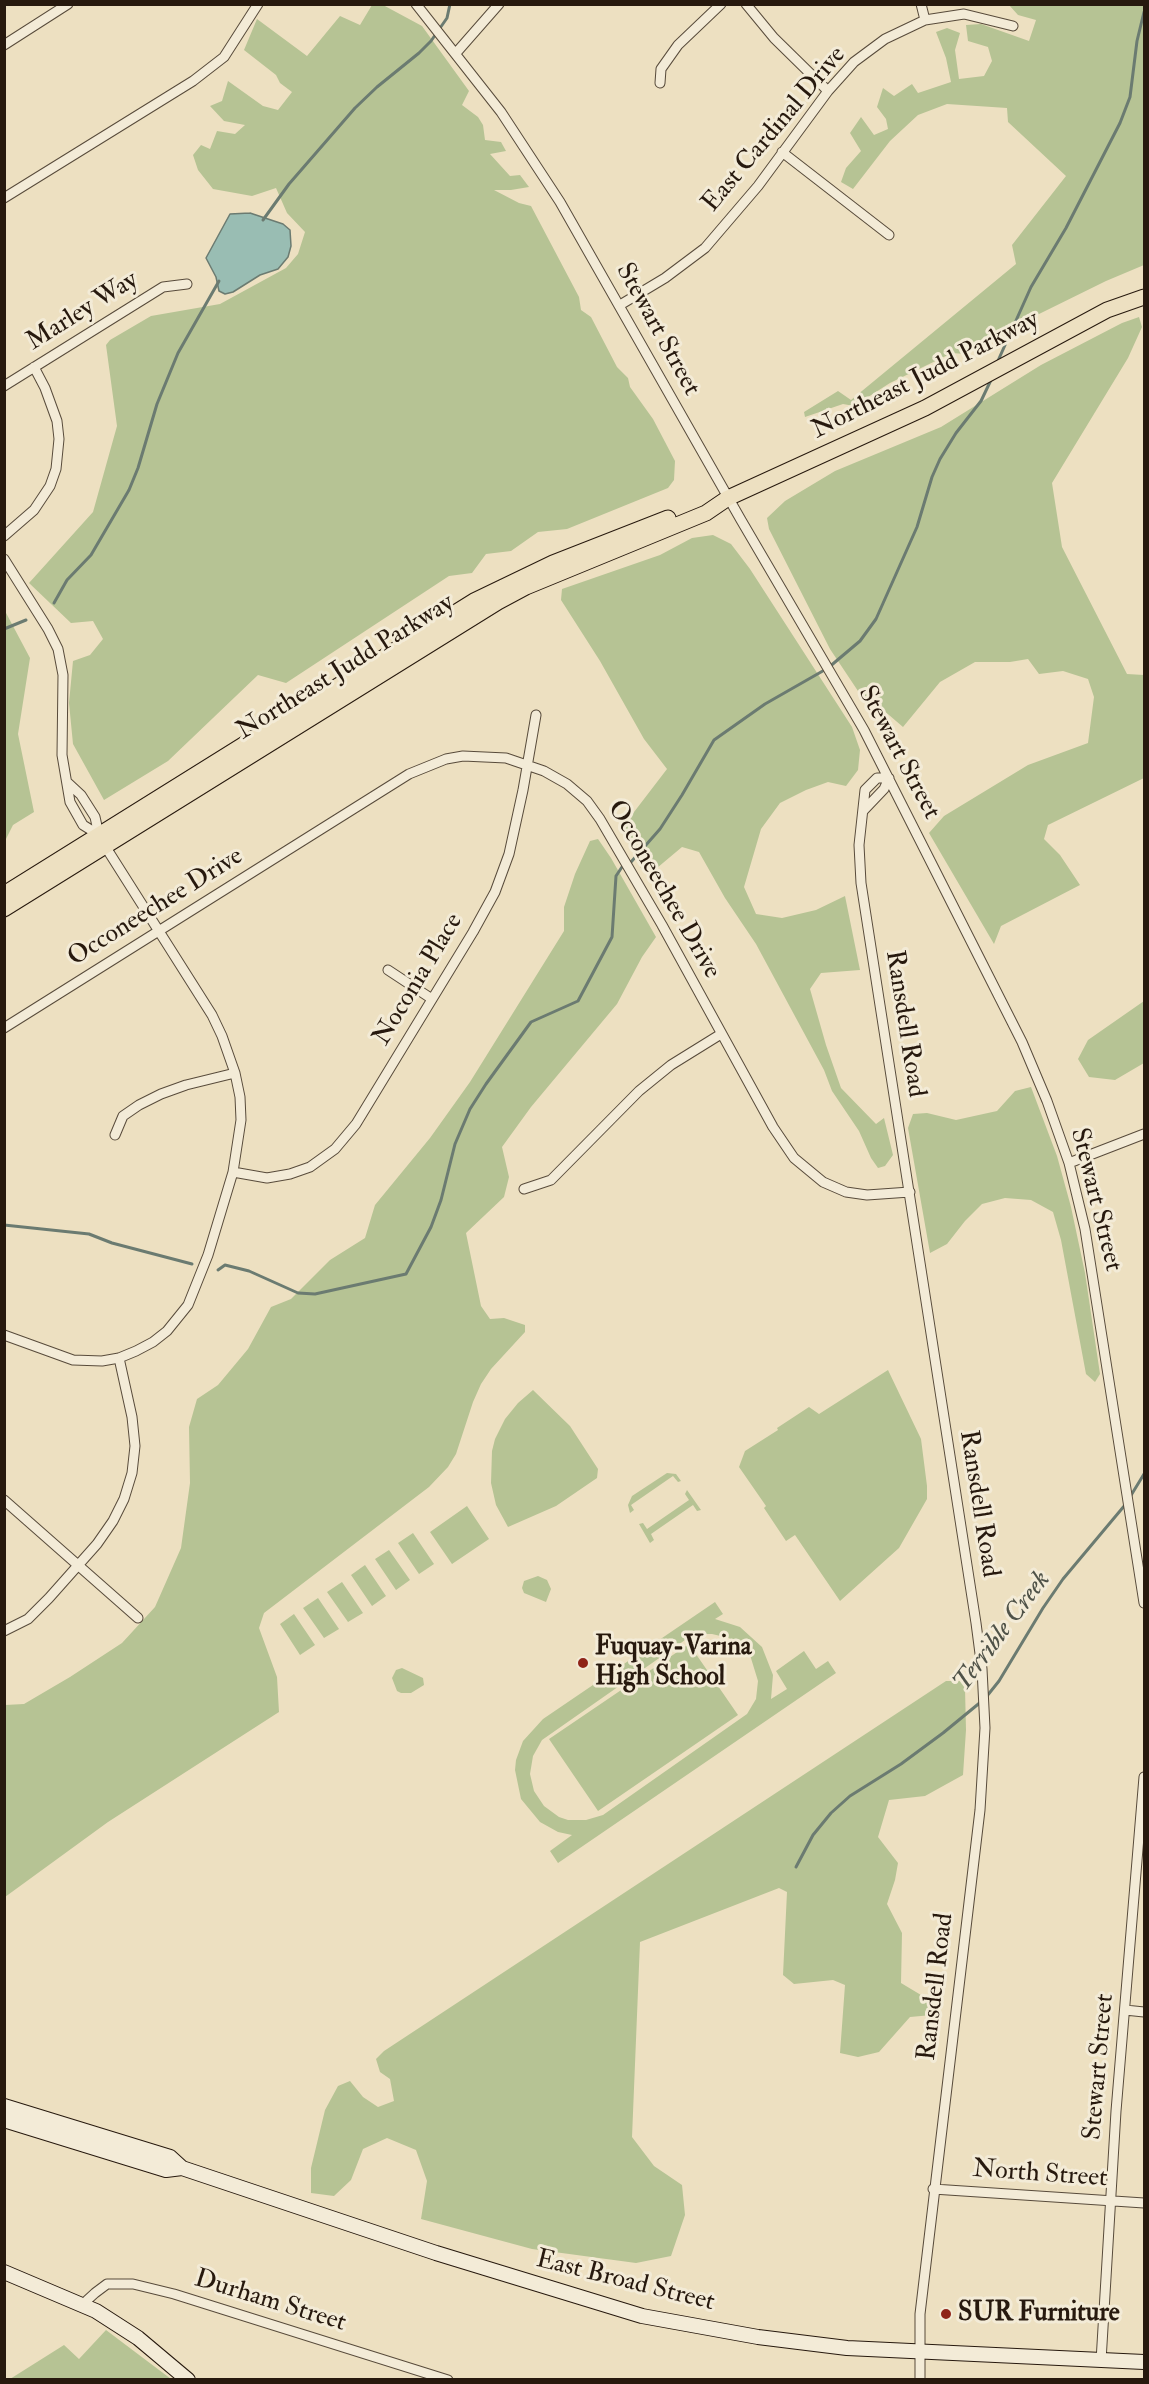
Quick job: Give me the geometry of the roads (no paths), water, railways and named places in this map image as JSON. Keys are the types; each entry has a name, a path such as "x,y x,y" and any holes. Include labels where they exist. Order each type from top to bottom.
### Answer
{"highway":[{"name":"Northeast Judd Parkway","path":"4,909 102,840 474,601 553,563 702,504 728,498 925,408 1107,310 1144,297"},
{"name":"Northeast Judd Parkway","path":"4,894 102,840"}],"main road":[{"name":"East Broad Street","path":"4,2106 170,2157 182,2168 436,2253 642,2316 800,2343 853,2348 1144,2362"},
{"name":"East Broad Street","path":"4,2120 166,2170 182,2168"},
{"path":"4,2272 83,2304 138,2338 188,2379"}],"street":[{"path":"4,45 68,4"},
{"path":"4,198 193,81 224,57 258,4"},
{"name":"Stewart Street","path":"416,4 501,112 560,202 728,498 836,681 889,778 1022,1042 1047,1101 1069,1163 1094,1275 1144,1603"},
{"path":"456,53 499,4"},
{"path":"660,83 661,69 678,45 722,4"},
{"path":"746,4 774,38 828,91"},
{"path":"921,4 926,20"},
{"name":"East Cardinal Drive","path":"620,306 665,278 705,248 758,186 828,91 854,62 885,39 926,20 964,14 1013,26"},
{"path":"782,152 889,234"},
{"name":"Marley Way","path":"4,386 163,287 187,284"},
{"path":"4,536 20,525 43,499 50,486 57,462 59,439 57,421 45,388 34,367"},
{"path":"4,559 48,629 62,662 64,702 62,755 67,782 81,795 95,818 102,840 212,1015 235,1073 240,1097 241,1120 234,1172 208,1255 188,1305 173,1325 153,1342 119,1358 102,1361 73,1360 4,1335"},
{"name":"Noconia Place","path":"234,1172 256,1177 290,1174 310,1167 335,1149 356,1124 484,912 502,873 523,790 536,715"},
{"name":"Occoneechee Drive","path":"4,1028 409,774 446,759 481,755 506,758 567,784 594,810 662,925 779,1138 805,1169 834,1188 846,1192 867,1195 910,1192"},
{"name":"Ransdell Road","path":"889,778 884,789 864,810 859,845 861,883 978,1642 984,1728 980,1810 933,2189 920,2314 920,2379"},
{"path":"388,970 432,999"},
{"path":"524,1189 551,1180 639,1090 671,1065 721,1034"},
{"path":"115,1135 123,1116 146,1101 186,1085 235,1073"},
{"path":"1069,1163 1144,1134"},
{"path":"4,1631 28,1619 78,1565 113,1521 124,1499 132,1473 135,1446 132,1417 119,1358"},
{"path":"4,1500 138,1618"},
{"name":"Stewart Street","path":"1101,2361 1110,2201 1144,1777"},
{"path":"1125,2010 1144,2012"},
{"name":"North Street","path":"933,2189 1144,2204"},
{"name":"Durham Street","path":"83,2304 107,2284 134,2284 174,2294 448,2379"}],"water":[{"path":"250,213 283,224 290,230 291,246 288,257 278,269 260,275 233,292 225,294 219,291 216,277 206,258 230,214"}],"waterway":[{"path":"263,220 289,184 355,108 431,41 447,18 450,4"},
{"path":"997,363 1031,287 1066,228 1120,123 1130,97 1137,41 1144,12"},
{"path":"54,603 67,580 91,555 129,490 157,404 178,353 219,281"},
{"path":"631,862 660,829 714,740 765,704 828,668 860,641 876,619 917,527 932,477 940,459 956,433 981,401 991,380"},
{"path":"4,629 26,620"},
{"path":"218,1270 225,1265 249,1271 298,1293 315,1294 406,1274 431,1227 441,1200 455,1144 470,1109 531,1022 578,1001 612,937 616,876 622,867"},
{"path":"4,1225 89,1234 112,1243 192,1264"},
{"name":"Terrible Creek","path":"1130,1497 1144,1474"},
{"name":"Terrible Creek","path":"987,1696 999,1681 1063,1579 1125,1505"},
{"name":"Terrible Creek","path":"796,1867 813,1835 831,1813 850,1796 901,1764 982,1701"}],"place":[{"name":"Fuquay-Varina High School","path":"583,1663"},
{"name":"SUR Furniture","path":"946,2314"}]}
